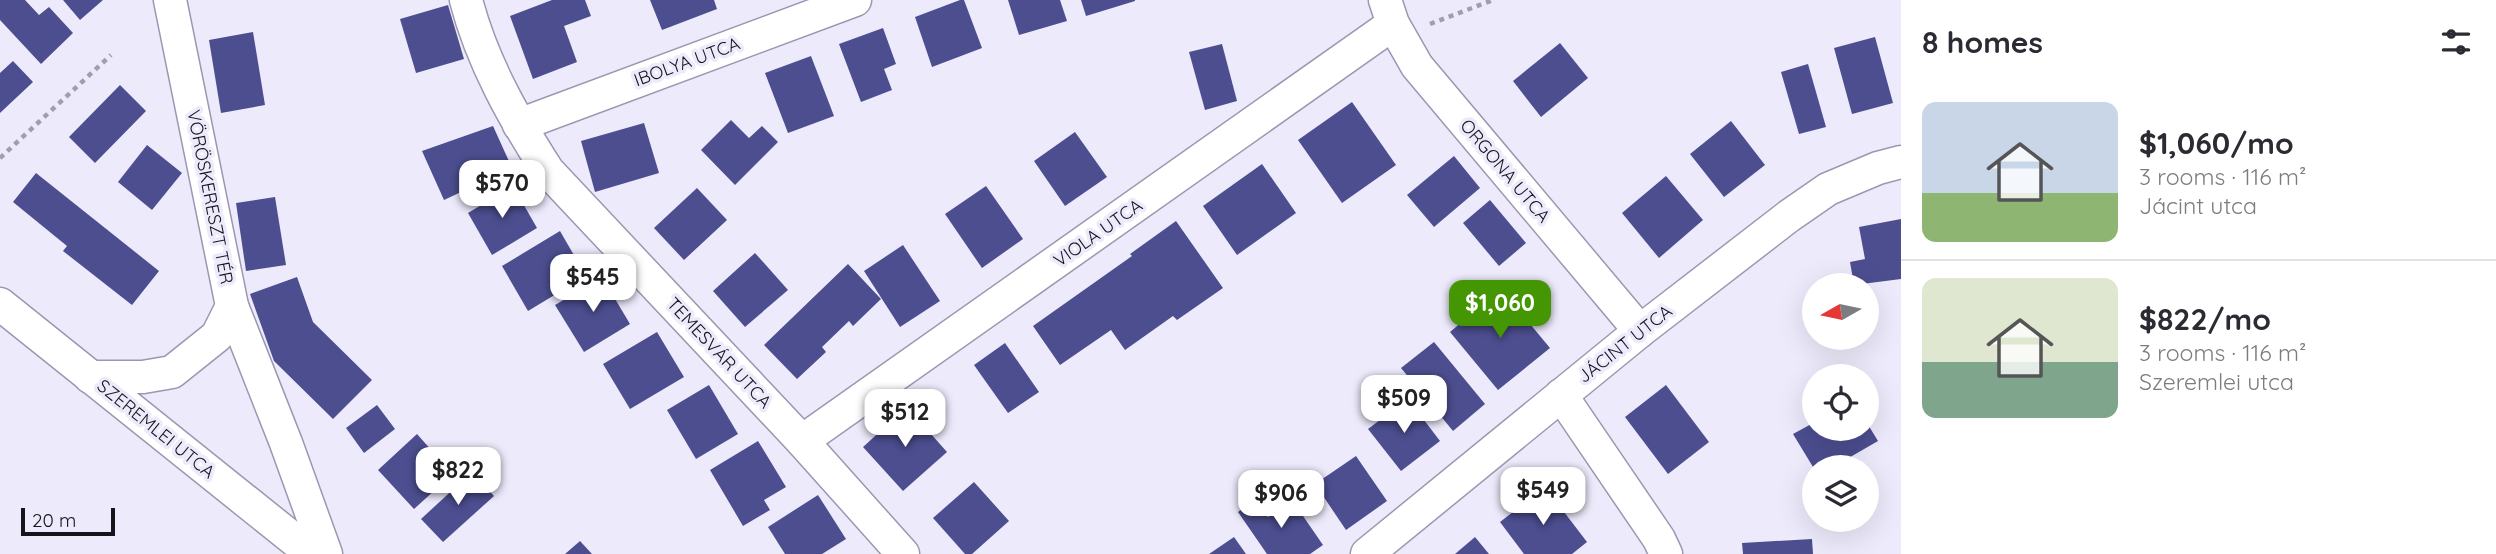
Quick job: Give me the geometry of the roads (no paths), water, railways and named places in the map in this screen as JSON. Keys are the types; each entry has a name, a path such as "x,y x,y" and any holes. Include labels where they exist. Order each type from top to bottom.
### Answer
{"street":[{"name":"VÖRÖSKERESZT TÉR","path":"90,377 143,377 172,372 217,337 232,306 170,0"},
{"name":"TEMESVÁR UTCA","path":"466,0 493,75 519,125 548,171 802,441 904,554"},
{"name":"IBOLYA UTCA","path":"519,125 855,0"},
{"name":"ORGONA UTCA","path":"1392,20 1417,66 1640,331"},
{"name":"VIOLA UTCA","path":"802,441 1392,20"},
{"name":"JÁCINT UTCA","path":"1367,554 1640,331 1789,216 1828,189 1878,168 1901,162"},
{"name":"SZEREMLEI UTCA","path":"0,304 312,554"},
{"path":"232,306 326,554"},
{"path":"1561,395 1666,554"}]}
